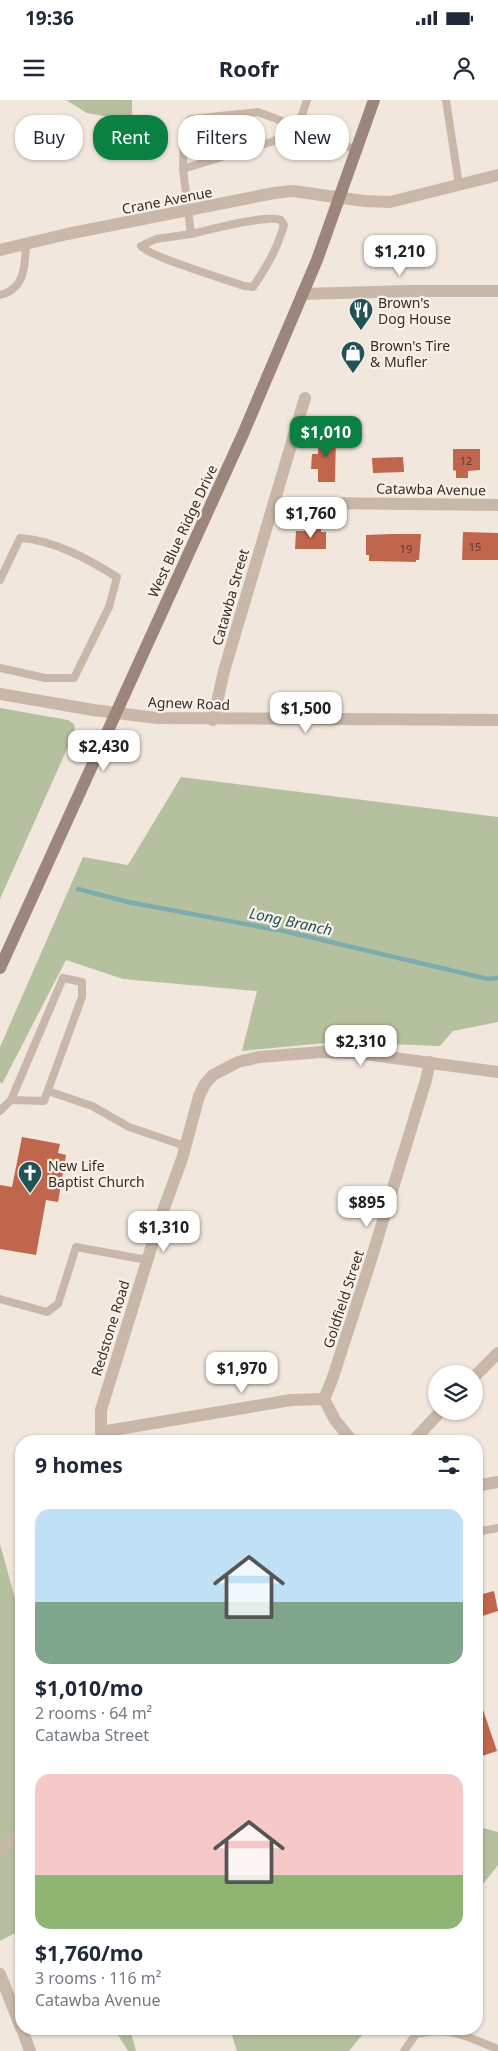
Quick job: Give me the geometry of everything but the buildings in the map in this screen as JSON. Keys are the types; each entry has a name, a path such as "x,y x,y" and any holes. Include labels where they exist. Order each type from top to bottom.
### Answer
{"main road":[{"name":"West Blue Ridge Drive","path":"0,968 243,434 302,294 340,196 374,100"}],"street":[{"name":"Crane Avenue","path":"0,250 67,234 293,191 340,196 364,201 390,202 498,175"},
{"path":"302,294 498,291"},
{"name":"Catawba Street","path":"213,720 224,671 305,398"},
{"name":"Catawba Avenue","path":"273,505 319,503 498,505"},
{"name":"Agnew Road","path":"0,694 157,718 213,720 498,720"},
{"name":"Redstone Road","path":"324,1399 292,1400 101,1432 101,1410 147,1260 185,1146 201,1090 213,1075 221,1070 259,1056 321,1052 357,1053 430,1062"},
{"path":"430,1062 498,1072"},
{"name":"Goldfield Street","path":"324,1399 370,1264 430,1062"},
{"path":"483,1368 498,1353"},
{"path":"324,1399 335,1420 347,1435"},
{"path":"419,1435 433,1420"},
{"path":"483,1485 498,1482"},
{"path":"0,1851 15,1837"},
{"path":"0,1974 15,2013"},
{"path":"24,2035 30,2051"}],"lane":[{"path":"302,115 307,100"},
{"path":"446,100 459,185"},
{"path":"191,234 183,169 184,127 191,119 258,112 275,118"},
{"path":"183,169 275,140"},
{"path":"349,147 356,150"},
{"path":"276,218 283,222 284,225 280,240 270,262 253,287 230,281 157,255 141,247 143,243 191,234 276,218"},
{"path":"0,296 9,293 22,280 26,244"},
{"path":"0,580 20,538 37,539 92,562 116,577 109,607 74,678 46,678 0,668"},
{"path":"0,1111 11,1100 62,978 82,982 82,997 44,1101 11,1100"},
{"path":"48,1091 92,1106 129,1127 185,1146"},
{"path":"0,1299 47,1312 58,1304 76,1247 147,1260"},
{"path":"483,1531 498,1528"},
{"path":"404,2051 415,2035"},
{"path":"464,2035 498,2049"}],"green space":[{"path":"66,100 132,100 132,115 87,113"},
{"path":"0,708 68,720 74,724 75,731 0,899"},
{"path":"181,777 498,817 498,1022 453,1031 440,1046 336,1042 242,1051 257,991 123,979 66,960 2,1084 0,1082 0,1047 83,857 128,865"},
{"path":"0,1544 15,1598 15,1933 0,1941"},
{"path":"483,1828 498,1832 498,1865 483,1884"},
{"path":"118,2035 132,2035 136,2051 128,2051"},
{"path":"232,2035 362,2035 349,2051 237,2051"}],"waterway":[{"name":"Long Branch","path":"78,889 128,902 288,932 488,979 498,978"}],"place":[{"name":"Brown's Dog House","path":"361,331"},
{"name":"Brown's Tire & Mufler","path":"353,374"},
{"name":"New Life Baptist Church","path":"30,1194"}]}
